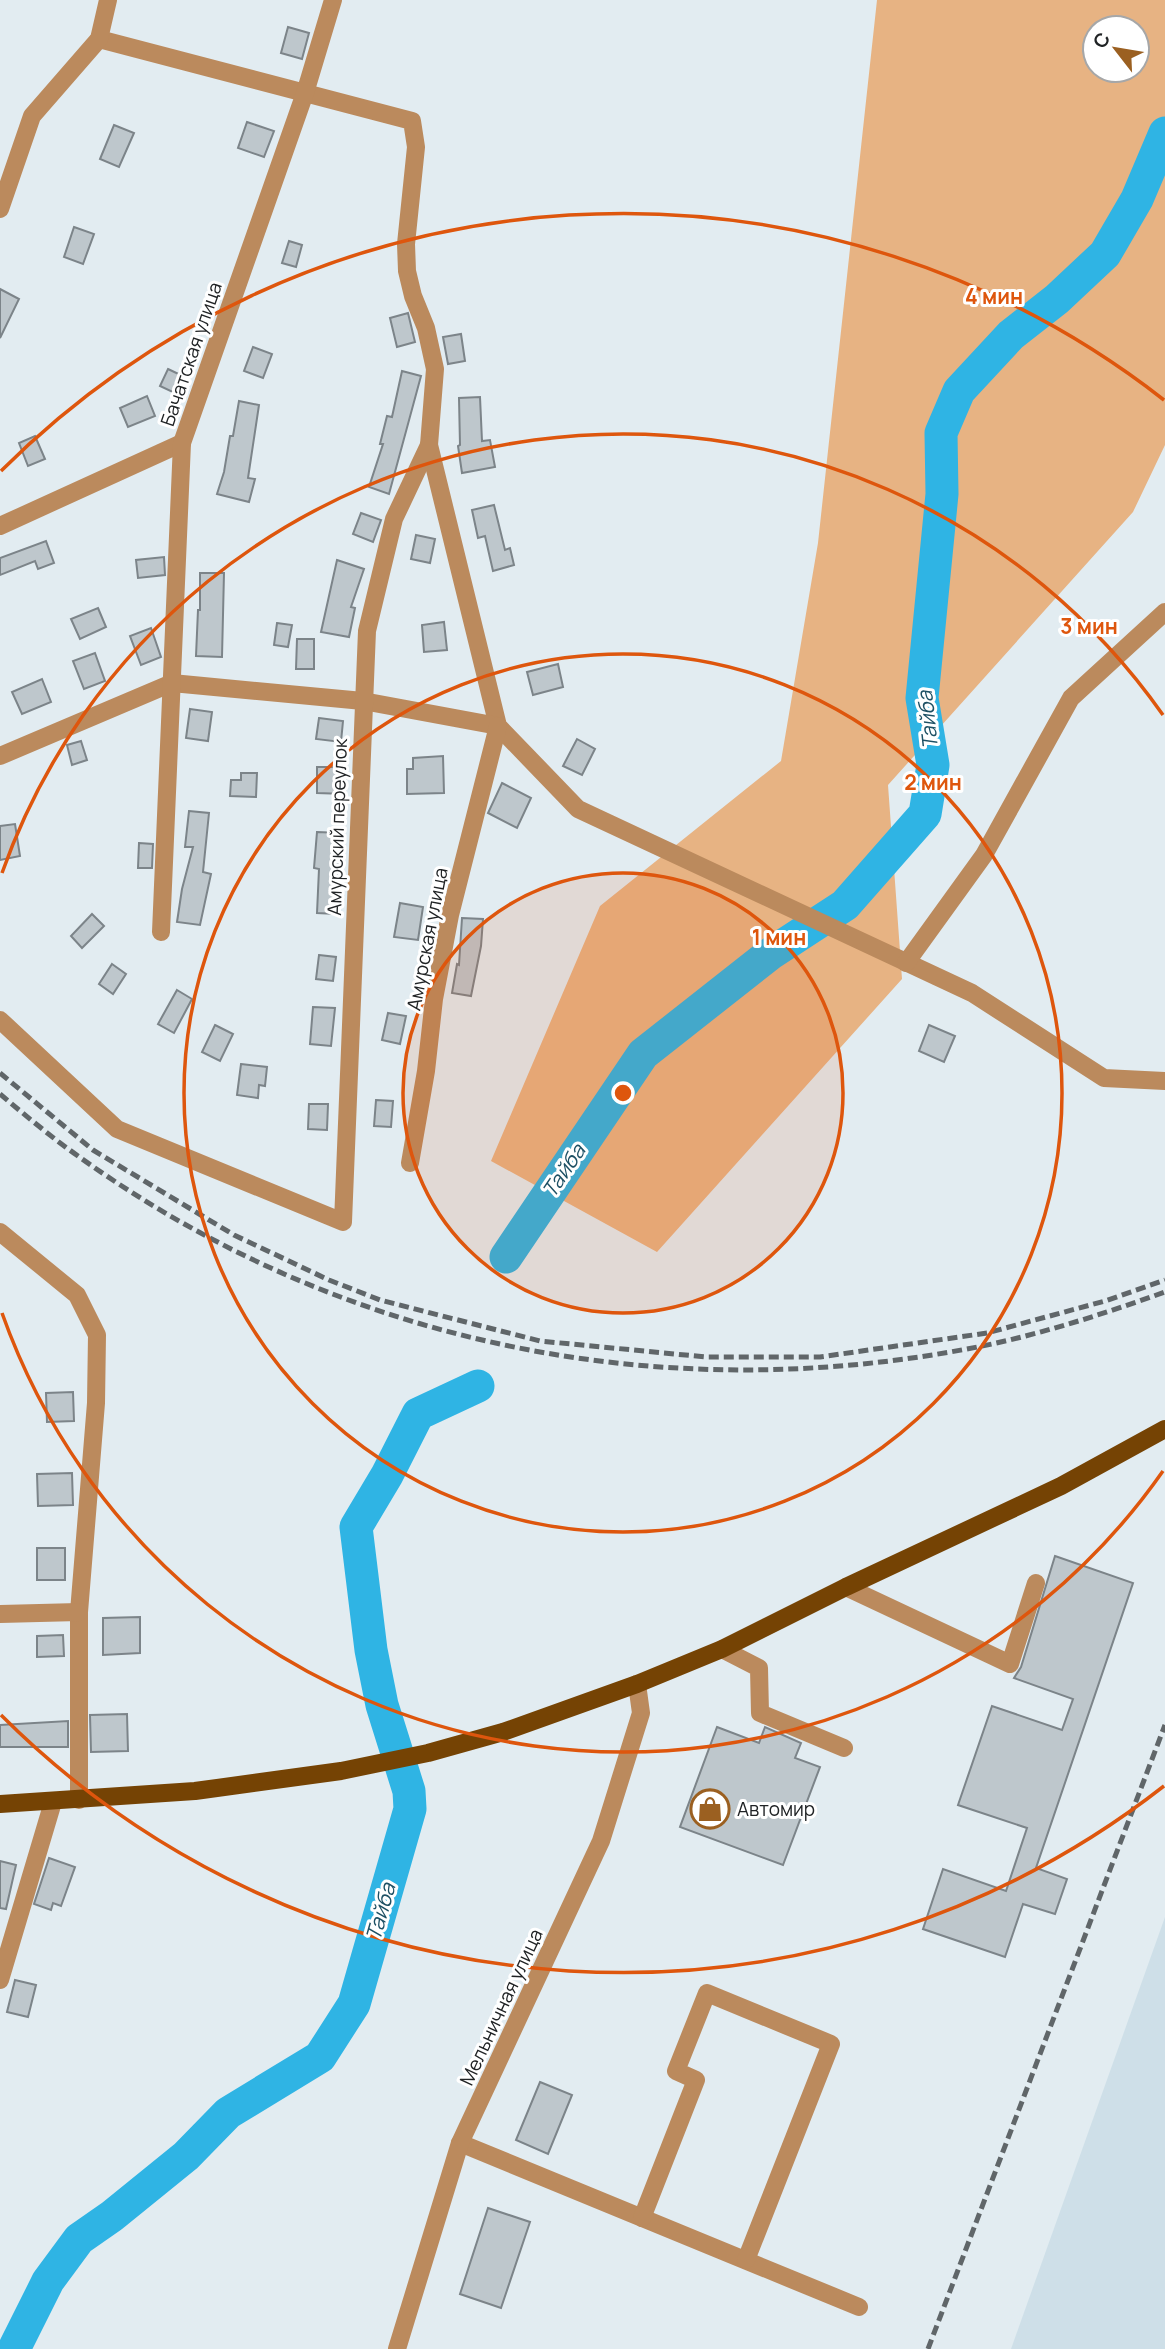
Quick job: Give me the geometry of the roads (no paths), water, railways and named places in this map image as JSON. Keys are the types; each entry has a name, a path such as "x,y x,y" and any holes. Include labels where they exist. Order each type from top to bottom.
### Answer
{"main road":[{"path":"0,1804 195,1791 341,1771 428,1753 503,1732 637,1684 722,1649 846,1587 1061,1486 1165,1429"}],"street":[{"path":"0,209 32,116 99,39 108,0"},
{"name":"Бачатская улица","path":"161,932 182,443 305,93 333,0"},
{"path":"99,39 412,121 416,147 406,257 412,296 426,328 435,369 429,445 498,726 578,809 972,993 1104,1078 1165,1081"},
{"path":"0,526 182,443"},
{"name":"Амурский переулок","path":"0,1020 117,1129 342,1222 367,631 394,519 429,445"},
{"path":"905,963 984,855 1071,698 1165,612"},
{"path":"0,756 172,683 363,701 498,726"},
{"name":"Амурская улица","path":"410,1163 450,915 498,726"},
{"path":"0,1232 77,1295 97,1335 96,1403 79,1612 79,1800"},
{"path":"846,1587 1010,1664 1036,1583"},
{"path":"0,1614 79,1612"},
{"path":"722,1649 759,1668 760,1713 844,1748"},
{"name":"Мельничная улица","path":"397,2349 460,2143 601,1841 641,1713 637,1684"},
{"path":"0,1980 52,1802"},
{"path":"642,2218 696,2080 676,2071 707,1993 831,2044 746,2260"},
{"path":"460,2143 859,2307"}],"waterway":[{"name":"Тайба","path":"506,1257 643,1054 770,954 845,905 925,814 933,765 922,698 942,494 941,433 959,391 1011,335 1057,299 1105,254 1137,199 1165,133"},
{"name":"Тайба","path":"14,2349 48,2281 79,2239 186,2156 228,2113 320,2057 354,2004 410,1809 409,1791 382,1705 371,1650 356,1527 387,1475 418,1414 478,1386"}],"railway":[{"path":"0,1073 93,1150 234,1235 329,1280 380,1300 540,1341 706,1357 820,1357 987,1333 1105,1301 1165,1280"},
{"path":"0,1094 78,1156 181,1222 288,1276 400,1318 515,1347 632,1365 751,1370 872,1363 1014,1339 1080,1321 1165,1292"},
{"path":"928,2349 1165,1725"}],"place":[{"name":"Автомир","path":"710,1809"}]}
